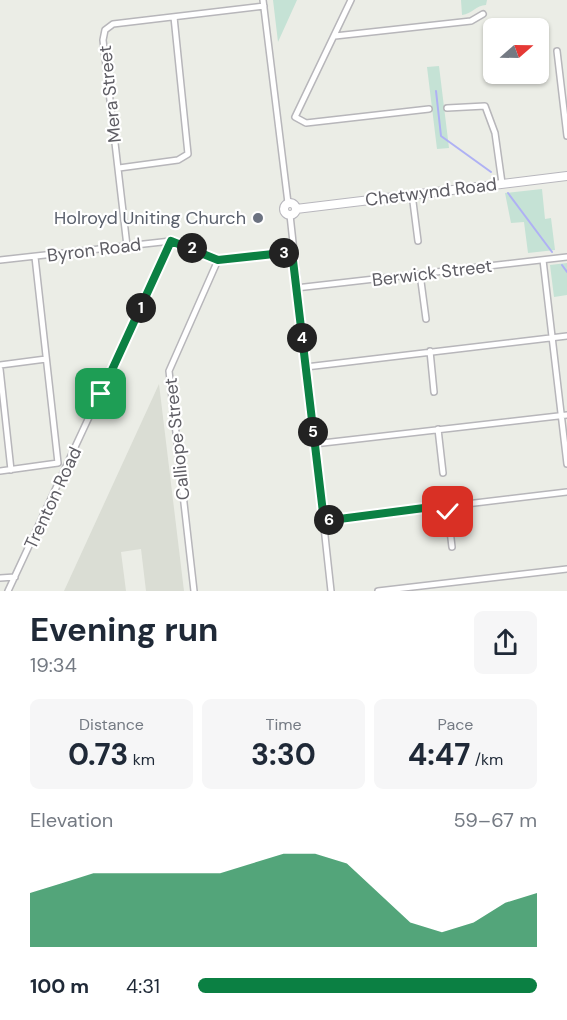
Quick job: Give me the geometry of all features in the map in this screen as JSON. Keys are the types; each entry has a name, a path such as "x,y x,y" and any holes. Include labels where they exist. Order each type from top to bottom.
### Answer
{"street":[{"path":"351,0 295,117 306,123 429,109"},
{"path":"263,3 288,203 293,204 292,252 332,591"},
{"name":"Mera Street","path":"128,246 103,40 105,30 113,24 263,3"},
{"path":"335,36 471,21 483,14"},
{"path":"119,168 178,160 188,154 174,17"},
{"path":"557,51 567,136"},
{"path":"447,108 485,106 495,133 502,183"},
{"name":"Chetwynd Road","path":"293,212 412,194 567,176"},
{"path":"412,194 418,241"},
{"name":"Byron Road","path":"0,260 171,241 218,260 292,252"},
{"name":"Trenton Road","path":"8,591 171,241"},
{"path":"35,257 58,463"},
{"name":"Berwick Street","path":"296,288 567,257"},
{"name":"Calliope Street","path":"194,591 169,372 218,260"},
{"path":"543,260 564,415 567,464"},
{"path":"420,274 426,319"},
{"path":"306,367 567,336"},
{"path":"430,351 434,392"},
{"path":"11,470 0,367 46,359"},
{"path":"314,444 564,415"},
{"path":"438,429 443,473"},
{"path":"0,471 58,463 66,469"},
{"path":"324,521 567,492"},
{"path":"447,505 452,547"},
{"path":"378,591 567,571"},
{"path":"0,578 15,577"},
{"path":"458,582 459,590"}],"shaded area":[{"path":"159,384 184,591 146,591 141,549 121,552 126,591 64,591"}],"green space":[{"path":"273,0 297,0 278,42"},
{"path":"461,0 487,0 486,5 462,15"},
{"path":"439,66 449,148 437,149 427,67"},
{"path":"542,189 545,219 551,218 555,250 528,253 524,222 511,223 505,193"},
{"path":"567,263 567,295 554,297 550,265"}],"waterway":[{"path":"436,91 441,136 491,172"},
{"path":"508,193 552,252"},
{"path":"562,265 567,272"}],"place":[{"name":"Holroyd Uniting Church","path":"258,218"}],"route":[{"path":"101,394 171,241 218,260 292,252 324,521 447,505 448,512"}]}
